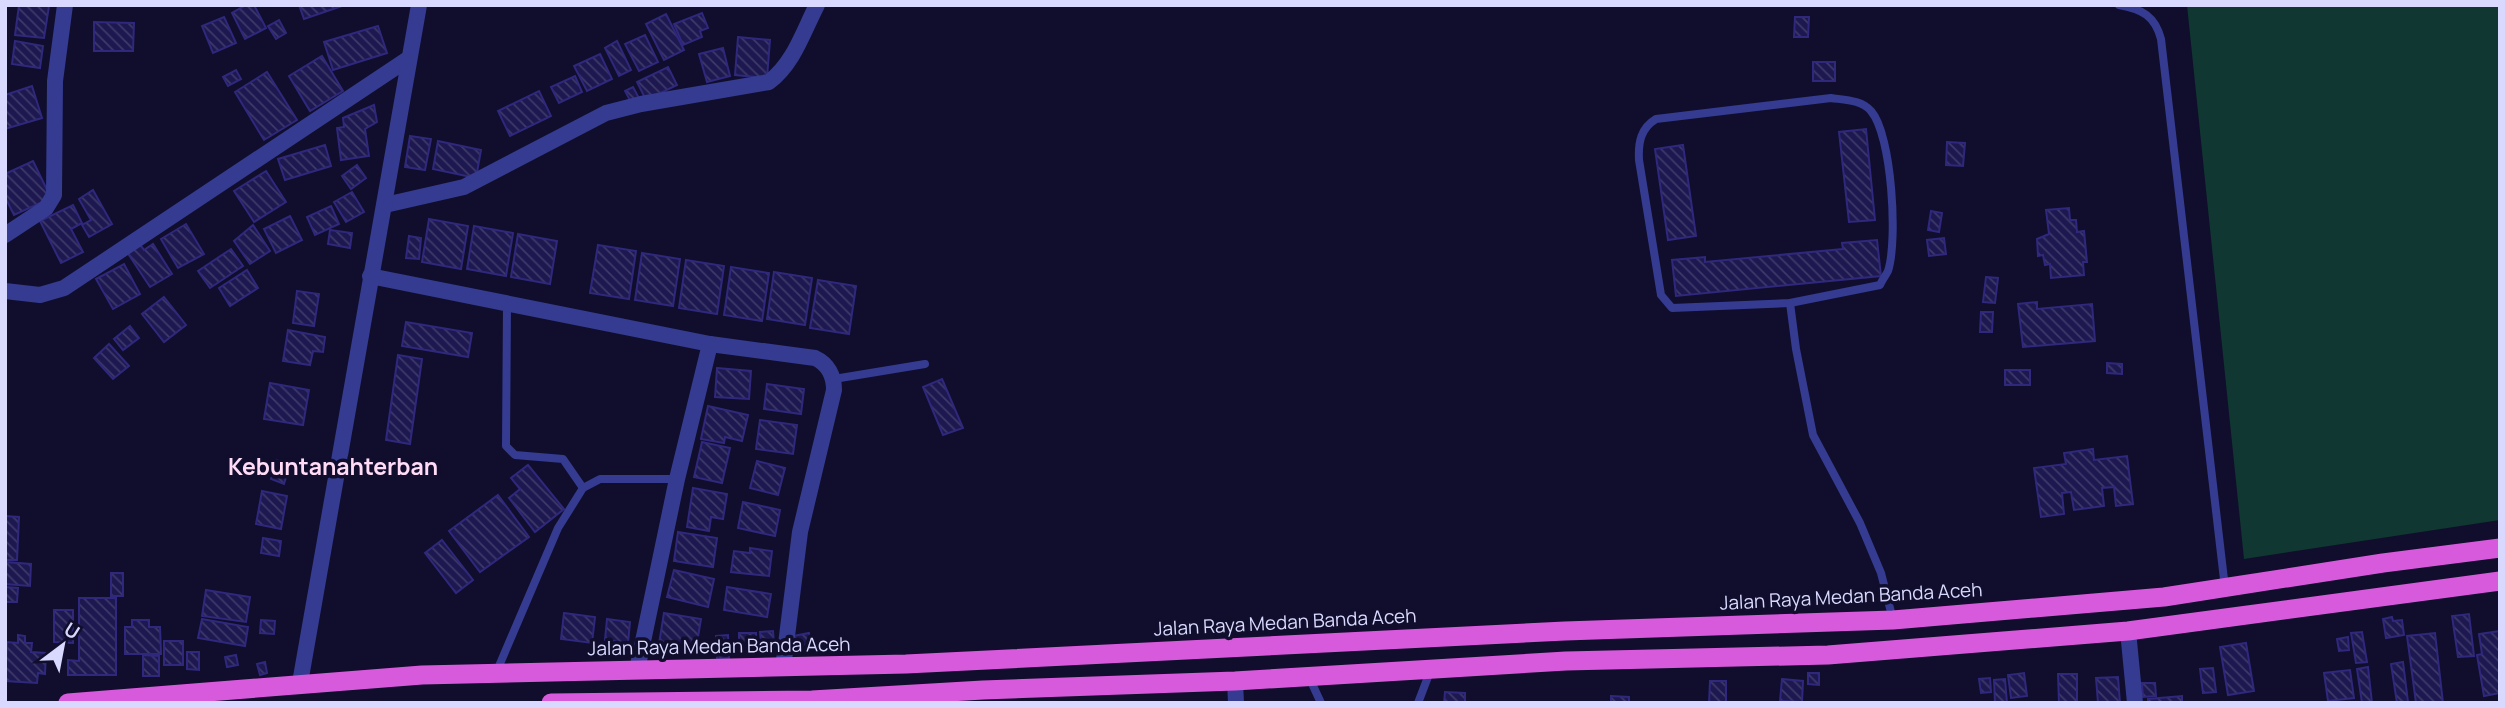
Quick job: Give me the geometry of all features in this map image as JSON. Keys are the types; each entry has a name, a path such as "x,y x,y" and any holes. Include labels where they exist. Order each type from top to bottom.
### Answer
{"highway":[{"name":"Jalan Raya Medan Banda Aceh","path":"68,703 422,675 783,668 1565,631 1893,620 2064,607 2225,588 2500,548"},
{"path":"551,703 812,701 983,696 1124,685 1566,661 1828,655 2128,631 2500,581"},
{"path":"1565,631 1566,661"},
{"path":"1119,653 1124,685"},
{"path":"543,672 544,703"}],"street":[{"path":"5,235 46,208 54,194 55,81 65,5"},
{"path":"300,683 419,5"},
{"path":"385,205 464,187 606,113 641,104 769,82 781,73 817,5"},
{"path":"5,291 40,295 64,288 408,59"},
{"path":"370,276 710,344 815,358 824,362 834,379 832,402 800,532 783,668"},
{"path":"638,670 677,479 710,344"},
{"path":"2128,631 2135,703"},
{"path":"1235,681 1236,703"}],"lane":[{"path":"2119,5 2140,9 2151,16 2158,26 2161,39 2225,588"},
{"path":"1831,98 1855,101 1871,111 1881,130 1894,213 1888,270 1880,285 1790,303 1679,309 1666,303 1661,295 1639,160 1638,147 1648,124 1656,119 1831,98"},
{"path":"1790,303 1813,435 1871,548 1881,573 1893,620"},
{"path":"507,304 506,446 515,455 563,459 583,488"},
{"path":"834,379 925,364"},
{"path":"496,673 558,527 583,488 600,479 677,479"},
{"path":"1418,703 1430,669"},
{"path":"1308,677 1321,703"}],"green space":[{"path":"2187,5 2500,5 2500,520 2244,559"}],"building":[{"path":"19,5 49,6 44,38 15,35"},
{"path":"246,5 254,5 266,28 245,39 232,13"},
{"path":"299,5 345,5 304,19"},
{"path":"702,13 708,28 700,31 702,37 683,45 674,24"},
{"path":"666,14 684,50 664,60 646,24"},
{"path":"224,17 236,43 213,53 202,26"},
{"path":"1795,17 1809,17 1808,37 1794,37"},
{"path":"279,20 286,33 276,39 268,26"},
{"path":"94,22 134,23 133,51 94,51"},
{"path":"378,26 387,53 333,70 324,42"},
{"path":"645,35 658,62 639,71 625,44"},
{"path":"738,37 770,40 767,78 735,75"},
{"path":"15,41 43,46 40,68 12,64"},
{"path":"617,41 631,70 619,76 605,48"},
{"path":"723,48 730,76 707,82 699,54"},
{"path":"600,54 612,79 587,91 574,66"},
{"path":"322,56 343,91 310,111 289,76"},
{"path":"1813,62 1835,62 1835,81 1813,81"},
{"path":"668,67 677,85 646,100 637,82"},
{"path":"236,70 241,79 228,86 223,77"},
{"path":"267,72 297,120 264,140 235,92"},
{"path":"575,76 582,92 559,103 551,87"},
{"path":"32,86 42,118 5,129 5,95"},
{"path":"633,87 640,100 632,104 625,91"},
{"path":"539,91 551,116 510,136 498,111"},
{"path":"374,105 377,122 365,129 369,156 341,160 337,128 344,127 343,118"},
{"path":"1866,129 1875,220 1849,222 1839,132"},
{"path":"410,136 431,139 425,170 405,167"},
{"path":"438,141 481,150 476,178 433,169"},
{"path":"1947,142 1965,143 1963,166 1946,165"},
{"path":"325,145 331,166 285,180 278,159"},
{"path":"1683,145 1696,236 1668,240 1655,149"},
{"path":"33,161 51,198 14,215 5,197 5,174"},
{"path":"357,165 366,178 351,189 342,176"},
{"path":"266,171 286,202 254,222 234,191"},
{"path":"93,190 112,224 89,237 82,225 91,220 79,199"},
{"path":"352,192 364,212 346,222 334,202"},
{"path":"73,205 82,223 71,229 83,252 61,263 40,221"},
{"path":"331,206 339,224 315,235 307,217"},
{"path":"2069,208 2070,220 2076,220 2077,232 2084,231 2087,262 2083,262 2084,275 2051,278 2050,264 2045,265 2043,255 2038,256 2037,239 2049,234 2046,210"},
{"path":"1931,211 1942,213 1939,232 1928,230"},
{"path":"290,216 302,240 276,253 264,229"},
{"path":"429,219 468,226 461,269 422,262"},
{"path":"186,224 204,254 178,268 161,239"},
{"path":"253,225 270,251 250,264 234,241"},
{"path":"474,226 513,233 506,276 467,269"},
{"path":"330,230 352,233 350,248 328,244"},
{"path":"518,234 557,241 550,284 511,277"},
{"path":"409,236 421,238 419,259 406,258"},
{"path":"1944,238 1946,254 1929,256 1927,240"},
{"path":"1877,240 1881,276 1676,296 1672,260 1705,257 1705,262 1843,249 1842,243"},
{"path":"140,244 144,250 153,244 172,274 150,287 127,252"},
{"path":"598,245 636,251 629,299 590,293"},
{"path":"231,249 243,266 210,288 198,271"},
{"path":"642,253 680,259 673,306 635,300"},
{"path":"686,260 724,266 717,314 679,308"},
{"path":"124,264 140,294 113,309 96,279"},
{"path":"731,267 769,273 762,321 724,315"},
{"path":"247,270 258,288 230,306 219,288"},
{"path":"774,272 812,278 805,325 767,319"},
{"path":"1986,277 1998,278 1995,303 1983,302"},
{"path":"818,280 856,286 849,334 810,328"},
{"path":"297,291 319,294 314,326 293,323"},
{"path":"164,297 186,325 164,342 142,314"},
{"path":"2037,302 2037,309 2092,304 2095,341 2023,347 2018,304"},
{"path":"1981,312 1993,312 1992,332 1980,332"},
{"path":"406,322 472,333 468,357 402,346"},
{"path":"130,326 139,338 123,350 114,339"},
{"path":"288,330 325,337 323,352 313,351 310,365 283,361"},
{"path":"109,344 129,366 113,379 94,358"},
{"path":"398,355 422,359 410,444 386,440"},
{"path":"2107,363 2122,364 2122,374 2107,373"},
{"path":"717,368 751,371 749,399 715,397"},
{"path":"2005,370 2030,370 2030,385 2005,385"},
{"path":"942,379 963,428 943,435 923,387"},
{"path":"270,383 309,390 303,425 264,419"},
{"path":"767,384 804,389 801,414 764,409"},
{"path":"708,406 748,415 742,441 725,437 724,443 701,439"},
{"path":"760,420 797,425 793,454 756,449"},
{"path":"702,442 730,448 722,483 694,477"},
{"path":"2093,449 2094,460 2127,456 2133,504 2116,506 2114,487 2102,488 2104,506 2074,510 2071,492 2062,493 2064,514 2041,517 2034,468 2066,464 2064,453"},
{"path":"277,460 290,464 284,484 271,479"},
{"path":"757,461 785,468 778,495 750,488"},
{"path":"528,465 564,509 535,532 509,498 520,489 511,478"},
{"path":"693,488 727,494 723,519 711,517 709,531 687,527"},
{"path":"262,491 287,496 281,529 256,524"},
{"path":"498,495 529,537 480,572 449,531"},
{"path":"743,502 780,510 775,536 738,528"},
{"path":"5,516 19,517 17,560 5,560"},
{"path":"678,532 717,538 713,567 674,561"},
{"path":"263,538 281,541 279,556 261,553"},
{"path":"442,540 473,580 456,593 425,553"},
{"path":"750,548 772,551 769,576 731,572 734,551 750,553"},
{"path":"5,562 31,564 30,586 5,584"},
{"path":"674,570 714,579 708,607 667,597"},
{"path":"111,573 123,573 123,596 111,596"},
{"path":"5,587 18,588 17,602 5,602"},
{"path":"727,587 771,594 767,617 724,610"},
{"path":"206,590 250,597 246,622 202,616"},
{"path":"79,598 116,598 116,675 68,675 68,660 79,661"},
{"path":"54,610 73,610 73,643 54,642"},
{"path":"564,613 595,617 592,643 561,639"},
{"path":"664,613 701,619 696,649 659,644"},
{"path":"2469,614 2474,656 2458,657 2452,616"},
{"path":"2392,617 2393,621 2402,620 2404,635 2386,638 2383,619"},
{"path":"202,619 248,627 245,646 198,638"},
{"path":"607,619 630,622 628,643 605,640"},
{"path":"132,620 149,620 149,627 160,627 161,654 125,654 125,627 132,627"},
{"path":"261,620 275,621 274,634 260,633"},
{"path":"773,631 774,644 761,645 760,632"},
{"path":"2500,631 2500,693 2484,696 2477,655 2482,654 2479,634"},
{"path":"2362,632 2367,662 2356,663 2351,633"},
{"path":"739,633 756,633 756,645 739,645"},
{"path":"809,633 811,643 795,647 793,636"},
{"path":"2435,633 2443,703 2416,703 2407,636"},
{"path":"18,635 25,636 25,643 32,643 31,652 46,653 45,674 38,673 37,683 5,681 7,642 18,643"},
{"path":"728,635 729,658 717,659 716,636"},
{"path":"2348,637 2349,650 2339,651 2337,639"},
{"path":"164,641 183,641 183,665 164,665"},
{"path":"2246,643 2254,691 2228,695 2220,647"},
{"path":"187,652 199,652 199,670 187,669"},
{"path":"143,655 159,656 159,676 143,676"},
{"path":"236,655 238,665 227,667 225,657"},
{"path":"265,662 267,673 260,675 257,664"},
{"path":"2403,662 2408,702 2397,703 2391,664"},
{"path":"2368,667 2372,703 2362,703 2357,669"},
{"path":"2213,668 2216,692 2203,693 2200,669"},
{"path":"2350,670 2354,698 2328,701 2324,673"},
{"path":"1808,673 1819,673 1819,685 1808,684"},
{"path":"2024,673 2027,696 2011,698 2008,675"},
{"path":"2058,674 2077,674 2077,703 2059,703"},
{"path":"2118,677 2120,703 2098,703 2096,678"},
{"path":"1990,678 1991,692 1981,693 1979,679"},
{"path":"1782,679 1803,681 1802,702 1780,701"},
{"path":"2005,679 2007,703 1995,703 1994,680"},
{"path":"1710,681 1726,681 1726,703 1709,703"},
{"path":"2142,683 2155,683 2156,696 2143,697"},
{"path":"1445,692 1465,693 1465,703 1444,703"},
{"path":"1611,696 1629,697 1629,703 1611,703"},
{"path":"2182,696 2182,703 2148,703 2148,699"}],"district":[{"name":"Kebuntanahterban","path":"333,466"}]}
